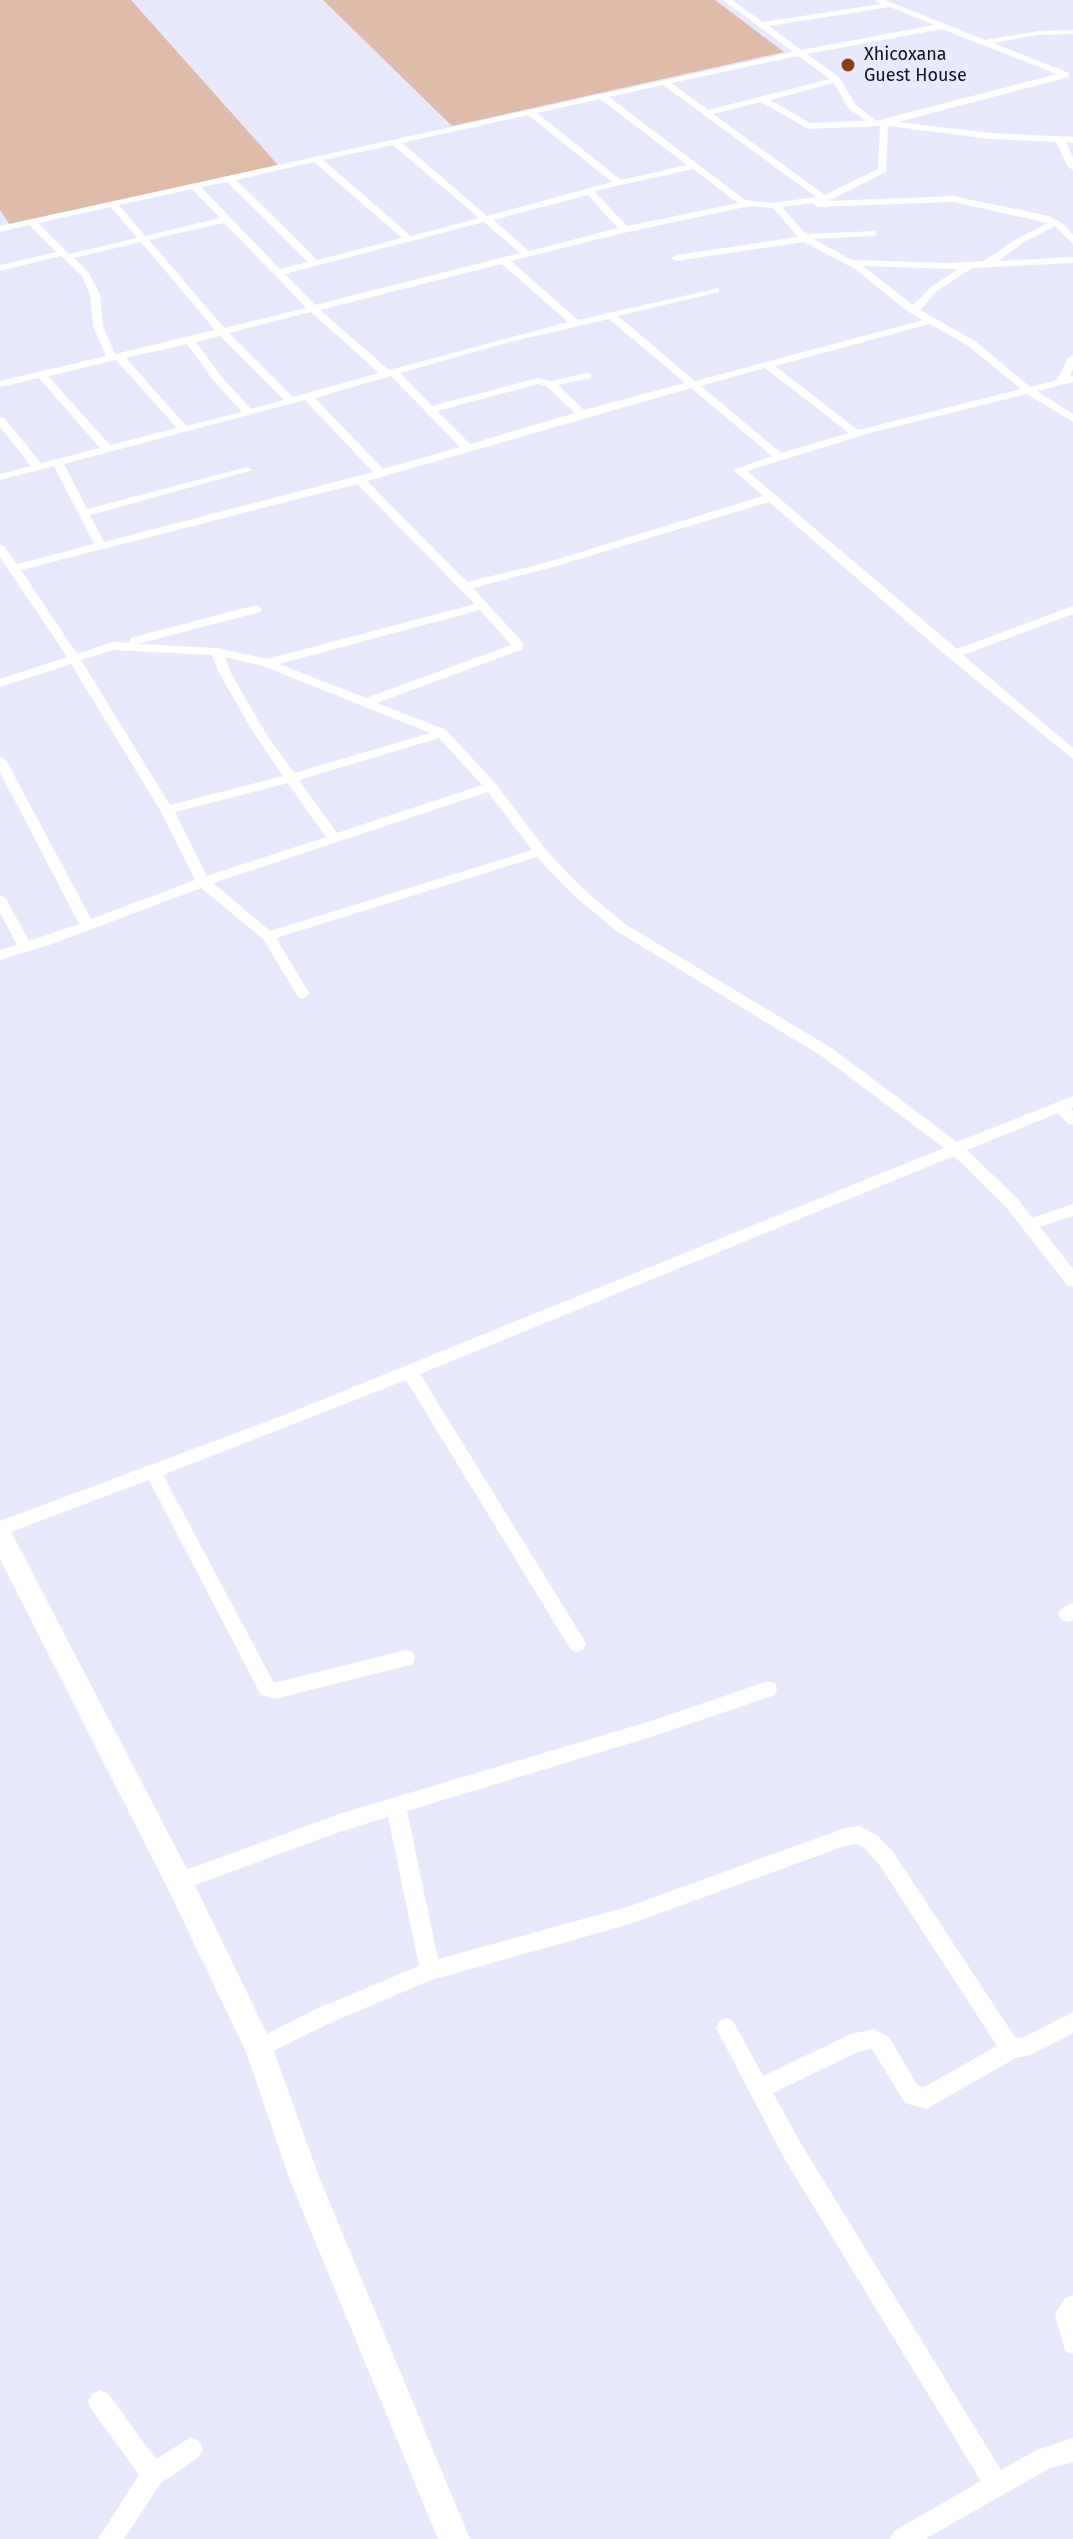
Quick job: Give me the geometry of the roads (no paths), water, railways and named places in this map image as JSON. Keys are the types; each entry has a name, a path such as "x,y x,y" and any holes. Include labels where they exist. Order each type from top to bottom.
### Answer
{"street":[{"path":"727,0 837,80 851,106 879,123 1068,74"},
{"path":"878,0 1068,74"},
{"path":"761,25 890,5 904,0"},
{"path":"0,217 4,228 802,52 943,26"},
{"path":"985,42 1038,33 1073,32"},
{"path":"707,113 837,80"},
{"path":"665,83 824,199"},
{"path":"602,96 747,204"},
{"path":"762,99 805,126 879,123 991,136 1073,140"},
{"path":"530,112 619,183"},
{"path":"803,204 824,199 883,170 879,123"},
{"path":"1060,140 1073,167"},
{"path":"395,142 528,255"},
{"path":"316,159 409,239"},
{"path":"590,192 588,190 694,166"},
{"path":"229,178 315,264"},
{"path":"195,187 313,309 432,409 467,447"},
{"path":"278,273 590,192"},
{"path":"590,192 625,230"},
{"path":"2,380 190,340 625,230 747,204 840,205 945,198 1051,220 1073,241"},
{"path":"114,205 222,332 292,402"},
{"path":"772,205 804,238 850,263 914,310 971,343 1027,389 1073,419"},
{"path":"987,264 1051,220 1073,215"},
{"path":"0,268 228,219"},
{"path":"31,222 86,275 95,295 98,326 116,357 184,430"},
{"path":"676,258 804,238 873,233"},
{"path":"850,263 970,266 1073,260"},
{"path":"505,261 576,324"},
{"path":"914,310 934,289 970,266"},
{"path":"0,477 715,290"},
{"path":"612,316 691,386 779,457"},
{"path":"0,576 100,544 359,480 582,414 934,320"},
{"path":"190,340 217,378 249,413"},
{"path":"1073,358 1068,380 857,434 739,470 1073,755"},
{"path":"767,365 857,434"},
{"path":"41,374 107,449"},
{"path":"432,409 538,381 550,384 587,376"},
{"path":"550,384 582,414"},
{"path":"308,397 381,474"},
{"path":"0,420 38,467"},
{"path":"57,462 100,544"},
{"path":"84,513 247,470"},
{"path":"359,480 465,586 519,646 370,701"},
{"path":"465,586 549,565 769,498"},
{"path":"0,548 75,660 167,810 203,882 268,936 303,994"},
{"path":"267,663 482,606"},
{"path":"0,683 112,646 256,609"},
{"path":"953,655 1073,610"},
{"path":"112,646 217,652 267,663 370,701 442,733 491,787 540,852 577,891 620,927 828,1053 956,1149 1005,1195 1073,1281"},
{"path":"217,652 225,673 259,732 294,777 334,838"},
{"path":"167,810 294,777 442,733"},
{"path":"0,760 87,925"},
{"path":"0,955 203,882 491,787"},
{"path":"268,936 540,852"},
{"path":"0,900 26,948"},
{"path":"454,2539 306,2183 259,2048 179,1882 0,1532 152,1470 290,1420 1066,1103 1073,1120"},
{"path":"1028,1225 1073,1210"},
{"path":"409,1371 577,1644"},
{"path":"152,1470 268,1689 275,1691 406,1658"},
{"path":"179,1882 342,1822 651,1729 768,1689"},
{"path":"396,1807 430,1971"},
{"path":"259,2048 323,2016 430,1971 627,1916 845,1837 859,1835 870,1841 886,1858 1008,2044 1014,2048"},
{"path":"759,2089 858,2041 874,2039 882,2044 912,2096 926,2098 1014,2048 1024,2048 1073,2022"},
{"path":"726,2028 894,2321 997,2486"},
{"path":"1073,2306 1066,2314 1073,2343"},
{"path":"100,2402 153,2475"},
{"path":"110,2539 153,2475 191,2449"},
{"path":"902,2539 1045,2458 1073,2450"}],"place":[{"name":"Xhicoxana Guest House","path":"848,65"}]}
